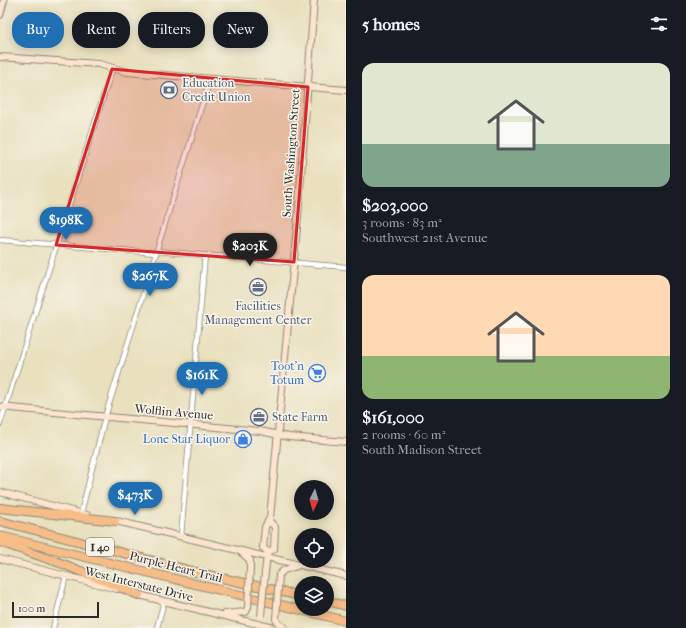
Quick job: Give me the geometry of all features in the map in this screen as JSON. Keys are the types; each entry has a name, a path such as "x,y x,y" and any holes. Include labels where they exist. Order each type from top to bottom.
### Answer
{"highway":[{"path":"0,508 114,521"},
{"name":"Purple Heart Trail","path":"0,521 200,573 294,594"},
{"name":"Purple Heart Trail","path":"0,536 346,621"},
{"path":"0,542 63,564 139,595"},
{"path":"334,603 346,606"}],"main road":[{"path":"0,15 4,0"},
{"name":"South Washington Street","path":"260,626 267,555 263,548 265,527 270,522 294,262 314,0"},
{"path":"0,57 99,64 112,69 127,72 346,90"},
{"name":"Wolflin Avenue","path":"2,407 260,431 278,435 346,442"},
{"path":"0,492 240,551 267,555 294,564"},
{"name":"South Washington Street","path":"267,555 274,549 275,527 270,522"},
{"path":"210,613 236,614 246,612 248,607 250,560 240,551"},
{"name":"West Interstate Drive","path":"0,559 164,602 260,626 274,628"},
{"path":"285,628 278,623 276,619 279,575 289,568 294,567"},
{"path":"310,568 346,576"}],"street":[{"path":"0,424 2,407 56,245 112,69"},
{"path":"81,513 105,417 210,79"},
{"path":"0,240 346,267"},
{"path":"181,536 205,255"},
{"path":"53,628 66,576"},
{"path":"157,628 164,602"}],"highlighted area":[{"path":"112,69 308,87 294,262 56,245"}],"place":[{"name":"Education Credit Union","path":"169,90"},
{"name":"Facilities Management Center","path":"258,287"},
{"name":"Toot'n Totum","path":"317,373"},
{"name":"State Farm","path":"259,417"},
{"name":"Lone Star Liquor","path":"243,439"}]}
